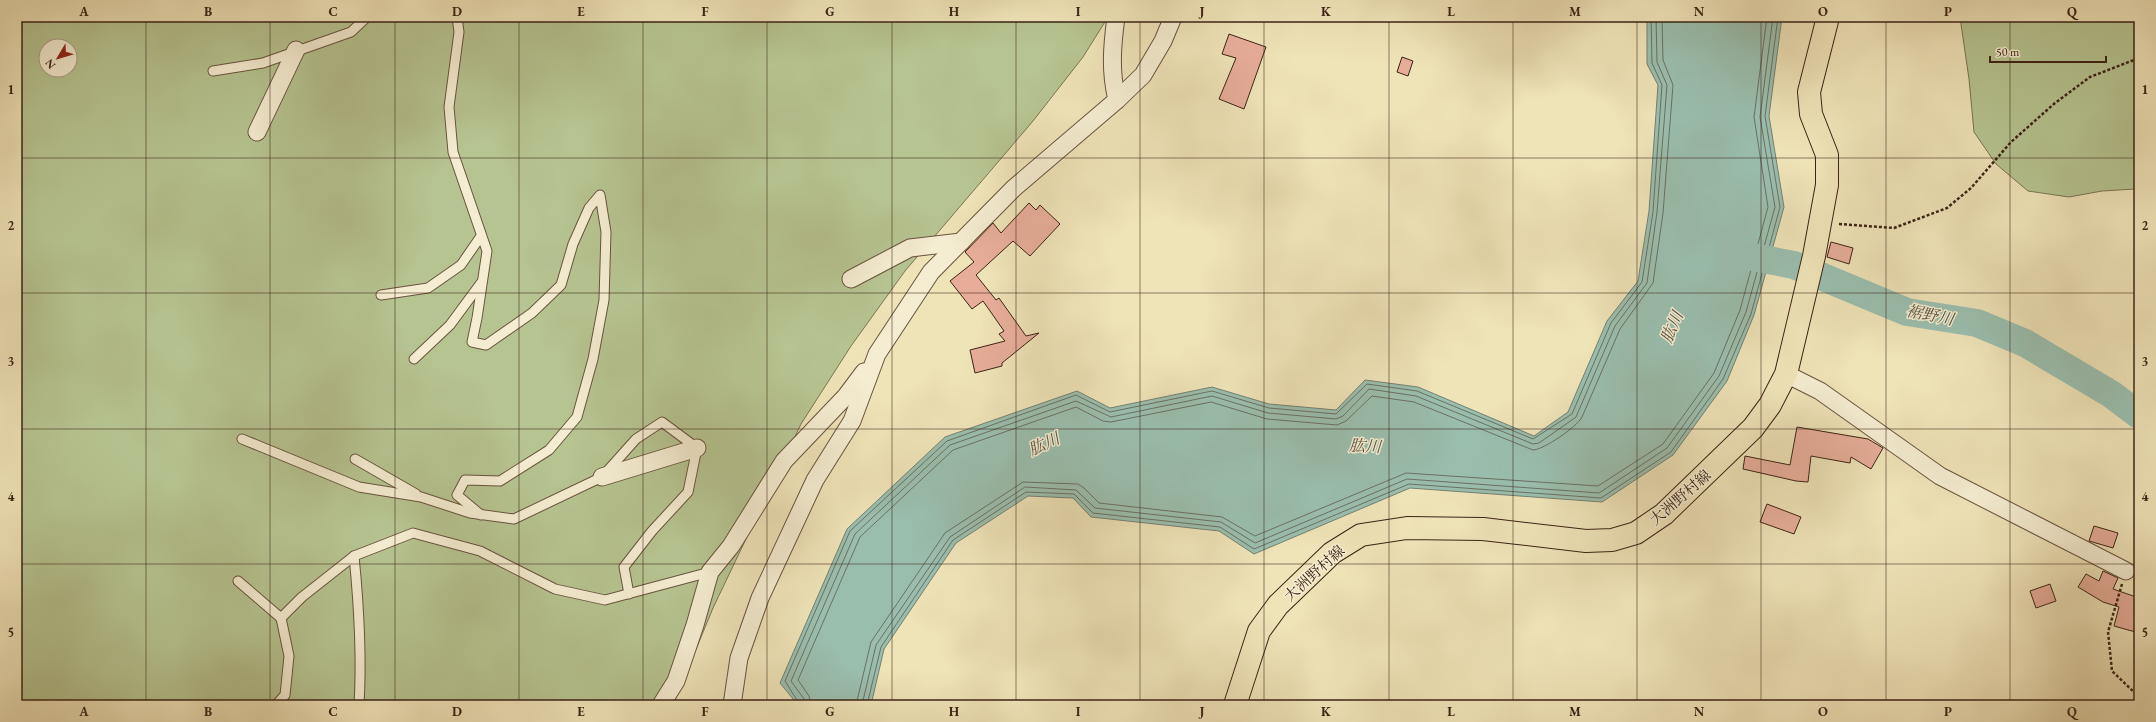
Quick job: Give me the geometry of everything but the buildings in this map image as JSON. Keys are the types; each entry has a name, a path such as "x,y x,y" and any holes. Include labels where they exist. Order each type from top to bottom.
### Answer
{"main road":[{"name":"大洲野村線","path":"1235,705 1259,631 1278,606 1332,553 1361,535 1407,528 1483,529 1586,541 1612,540 1636,533 1664,514 1753,428 1770,405 1786,374 1807,289 1827,185 1827,156 1811,114 1809,92 1828,17"}],"street":[{"path":"1116,17 1112,43 1112,78 1117,100"},
{"path":"661,705 676,681 695,625 710,572 732,546 784,461 846,396 877,354 930,272 1014,188 1117,100 1143,74 1163,41 1174,17"},
{"path":"257,132 296,50"},
{"path":"851,279 910,248 961,242"},
{"path":"732,705 739,658 760,598 815,480 852,421 877,354"},
{"path":"1786,374 1820,391 1940,476 2126,571"},
{"path":"602,477 697,448"}],"lane":[{"path":"213,71 263,63 296,50 351,32 367,17"},
{"path":"457,17 459,32 449,107 453,152 487,251 472,342 486,345 532,313 561,285 573,244 590,208 600,195 606,232 604,300 593,359 577,417 549,450 500,481 465,480 457,495 480,515"},
{"path":"381,295 428,288 461,265 481,236"},
{"path":"414,359 450,325 482,282"},
{"path":"242,439 359,487 421,497 470,513 514,519 602,477 636,439 662,422 697,448 688,492 652,531 624,567 629,594"},
{"path":"355,460 421,497"},
{"path":"280,618 302,597 354,556 413,533 480,551 555,589 605,600 710,572"},
{"path":"354,556 359,600 361,666 359,705"},
{"path":"238,581 280,618 290,656 285,695 276,705"}],"path":[{"path":"1820,222 1894,228 1947,208 1972,188 2011,142 2055,103 2090,77 2139,58"},
{"path":"2126,571 2108,632 2112,671 2139,697"}],"green space":[{"path":"17,17 1108,17 1083,57 1033,121 905,271 851,346 801,424 713,608 673,705 17,705"},
{"path":"1960,17 2139,17 2139,192 2135,189 2102,191 2069,197 2028,191 1996,164 1974,132 1969,79"}],"water":[{"name":"肱川","path":"1647,17 1782,17 1769,116 1784,207 1754,315 1727,381 1673,455 1602,502 1410,488 1254,554 1219,531 1091,517 1073,498 1028,496 956,543 884,649 871,705 798,705 780,683 847,529 945,437 1077,391 1110,408 1212,387 1269,404 1336,410 1365,380 1418,387 1534,436 1568,412 1607,321 1638,281 1649,211 1658,85 1647,64"}],"waterway":[{"name":"裾野川","path":"1732,253 1794,265 1907,312 1977,323 2025,343 2111,394 2139,415"}]}
